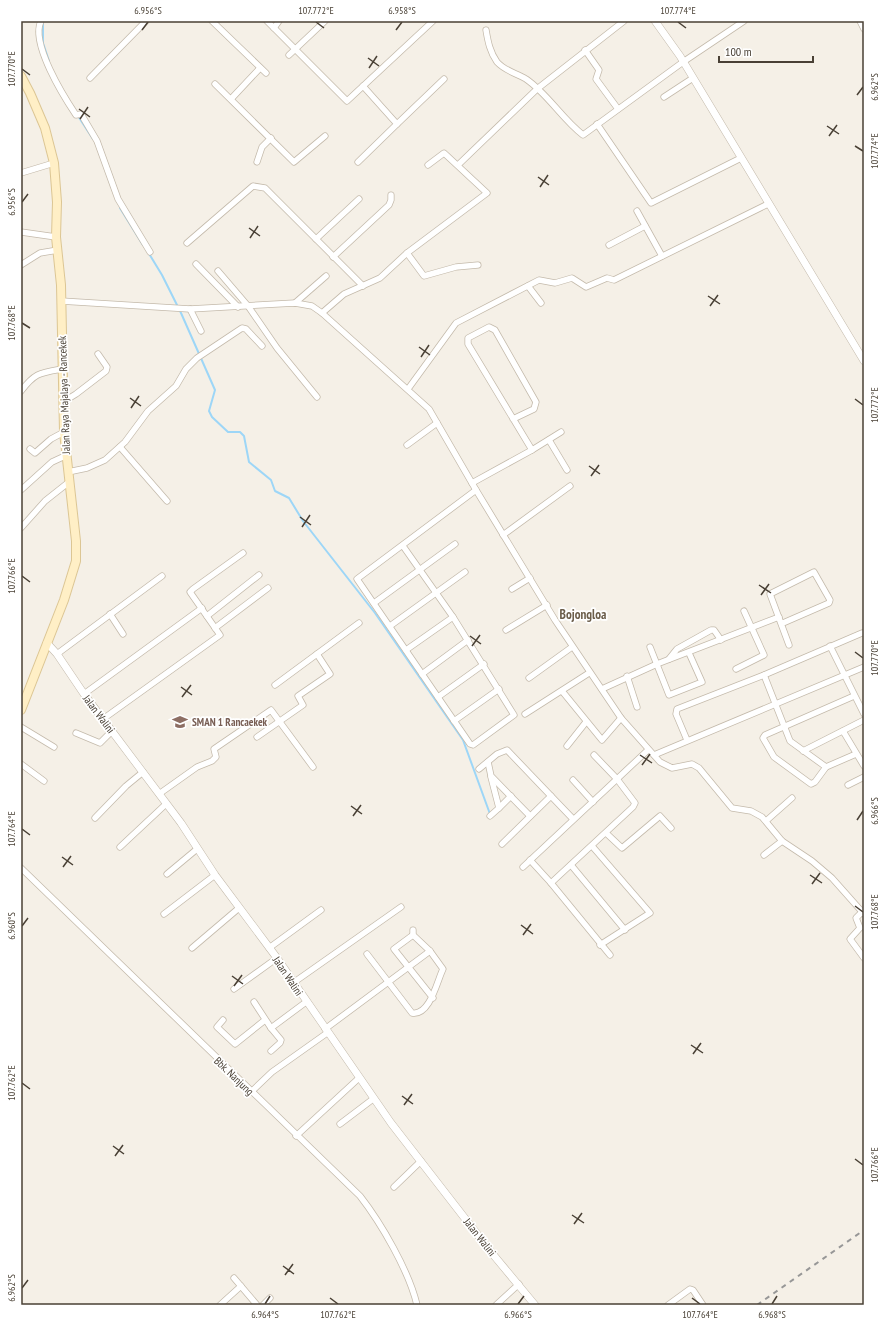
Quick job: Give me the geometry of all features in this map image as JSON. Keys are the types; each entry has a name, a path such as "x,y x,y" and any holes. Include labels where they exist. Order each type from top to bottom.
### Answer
{"main road":[{"name":"Jalan Raya Majalaya - Rancekek","path":"21,76 45,128 54,163 57,202 56,237 61,302 65,456 76,541 76,561 64,600 21,710"}],"street":[{"path":"41,21 38,32 51,74 60,92 79,115 97,141 118,198 150,252"},
{"path":"90,78 146,21"},
{"path":"213,21 266,73"},
{"path":"267,21 347,101 433,21"},
{"path":"274,28 280,21"},
{"path":"289,55 325,21"},
{"path":"458,165 537,89 624,21"},
{"path":"655,21 694,78 768,204 864,361"},
{"path":"486,30 490,50 497,62 504,68 525,78 582,134 683,62 744,21"},
{"path":"860,21 864,29"},
{"path":"585,50 599,70 596,79 618,109"},
{"path":"231,99 260,68"},
{"path":"358,162 444,78"},
{"path":"664,97 694,78"},
{"path":"215,84 295,162 326,136"},
{"path":"363,86 397,124"},
{"path":"597,124 651,203 741,158"},
{"path":"257,162 262,147 271,138"},
{"path":"322,313 344,294 380,278 408,253 487,193 444,153 428,165"},
{"path":"21,173 54,163"},
{"path":"187,243 253,186 264,188 363,286"},
{"path":"333,257 389,205 391,195"},
{"path":"316,239 359,199"},
{"path":"408,390 456,323 539,280 555,283 572,278 586,287 607,278 614,280 768,204"},
{"path":"637,211 662,256"},
{"path":"610,244 645,226"},
{"path":"21,232 56,237"},
{"path":"21,265 40,253 58,250"},
{"path":"408,253 424,276 456,267 478,265"},
{"path":"196,264 238,307"},
{"path":"218,271 248,306 277,348 316,396"},
{"path":"295,303 326,276"},
{"path":"528,286 541,303"},
{"path":"61,302 180,309 295,303 312,306 322,313 430,409 476,490 572,647 621,718 660,762 672,768 689,764 695,765 732,808 751,811 766,821 782,841 812,861 832,878 863,913 856,918 860,928 850,939 864,958"},
{"path":"190,309 201,331"},
{"path":"513,419 534,409 536,402 495,330 489,326 471,336 467,340 513,419 532,450"},
{"path":"68,472 98,464 120,447 148,411 176,386 186,369 198,357 244,327 262,346"},
{"path":"63,402 106,371 107,366 98,354"},
{"path":"21,392 32,377 44,372 62,369"},
{"path":"407,445 437,423"},
{"path":"30,449 35,453 51,439 64,432"},
{"path":"472,483 561,432"},
{"path":"549,440 567,470"},
{"path":"120,447 167,501"},
{"path":"21,490 52,462 65,456"},
{"path":"21,528 45,501 69,482"},
{"path":"503,535 570,486"},
{"path":"403,546 453,617 513,712 513,716 471,745 390,626 357,581 358,577 403,546 476,490"},
{"path":"374,603 421,570 454,544"},
{"path":"103,719 220,635 190,592 243,552"},
{"path":"390,626 465,572"},
{"path":"783,623 829,603 830,600 814,572 771,593 770,595 783,623 789,645"},
{"path":"207,616 259,575"},
{"path":"57,654 162,576"},
{"path":"512,589 530,578"},
{"path":"215,628 268,588"},
{"path":"506,630 547,605"},
{"path":"84,694 202,608"},
{"path":"736,669 764,656 744,611"},
{"path":"110,614 124,634"},
{"path":"406,650 453,617"},
{"path":"602,689 627,676 669,659 689,653 780,617"},
{"path":"275,684 359,623"},
{"path":"669,659 677,649 711,630 714,630 721,640"},
{"path":"687,740 676,714 677,709 764,675 862,633"},
{"path":"422,674 468,640"},
{"name":"Jalan Walini","path":"47,643 57,654 84,694 159,794 215,876 269,948 373,1099 491,1252 535,1305"},
{"path":"830,646 864,714"},
{"path":"529,678 572,647"},
{"path":"650,648 668,694 670,695 702,682 689,653"},
{"path":"258,737 303,705 298,696 330,674 317,654"},
{"path":"438,697 484,664"},
{"path":"654,755 864,667"},
{"path":"525,714 589,673"},
{"path":"764,675 774,704 790,741 826,767"},
{"path":"627,676 637,707"},
{"path":"454,721 499,689"},
{"path":"562,691 602,740 621,718"},
{"path":"854,696 764,736 764,740 774,757 811,784 815,782 826,767 856,754"},
{"path":"159,794 197,767 212,761 216,757 214,749 272,710 313,767"},
{"path":"803,751 864,720"},
{"path":"567,746 586,722"},
{"path":"21,727 54,747"},
{"path":"76,733 100,743 112,731"},
{"path":"843,731 864,766"},
{"path":"480,769 498,754 507,750 573,819"},
{"path":"523,867 648,750"},
{"path":"551,883 633,807 635,803 617,778 594,754"},
{"path":"488,762 499,808"},
{"path":"21,764 44,780"},
{"path":"95,818 126,786 143,772"},
{"path":"491,776 530,816"},
{"path":"848,785 864,777"},
{"path":"573,780 593,802"},
{"path":"490,816 511,796"},
{"path":"502,844 551,796"},
{"path":"766,821 792,798"},
{"path":"120,847 166,804"},
{"path":"606,832 622,848 660,816 670,828"},
{"path":"764,855 782,841"},
{"path":"592,846 650,911 650,914 600,945"},
{"path":"167,874 197,849"},
{"path":"530,860 551,883 600,945 610,955"},
{"path":"571,865 624,930"},
{"name":"Bbk. Nanjung","path":"21,868 250,1092 360,1196 369,1208 401,1264 409,1281 417,1305"},
{"path":"164,914 215,876"},
{"path":"192,948 239,908"},
{"path":"293,983 401,908"},
{"path":"269,948 322,910"},
{"path":"367,954 413,1014 429,1004 432,998 438,979 443,968 413,933 394,949 432,998"},
{"path":"250,1092 272,1072 430,951"},
{"path":"234,989 276,958"},
{"path":"254,1002 265,1020 281,1040 280,1043 270,1051"},
{"path":"271,1028 306,1002"},
{"path":"223,1020 217,1027 235,1044 265,1020"},
{"path":"296,1136 359,1078"},
{"path":"340,1124 373,1099"},
{"path":"394,1187 421,1161"},
{"path":"234,1278 257,1305"},
{"path":"496,1305 519,1284"},
{"path":"220,1305 242,1286"},
{"path":"668,1305 690,1289 693,1290 703,1305"},
{"path":"263,1305 270,1298"}],"waterway":[{"path":"43,24 43,43 49,61"},
{"path":"78,116 93,139"},
{"path":"120,208 143,245"},
{"path":"148,252 162,275 181,313 215,390 209,411 212,417 228,432 240,432 244,436 249,462 271,480 275,491 289,498 303,521 375,613 463,740 490,814"}],"railway":[{"path":"757,1305 864,1230"}],"place":[{"name":"SMAN 1 Rancaekek","path":"180,722"}],"district":[{"name":"Bojongloa","path":"583,614"}]}
